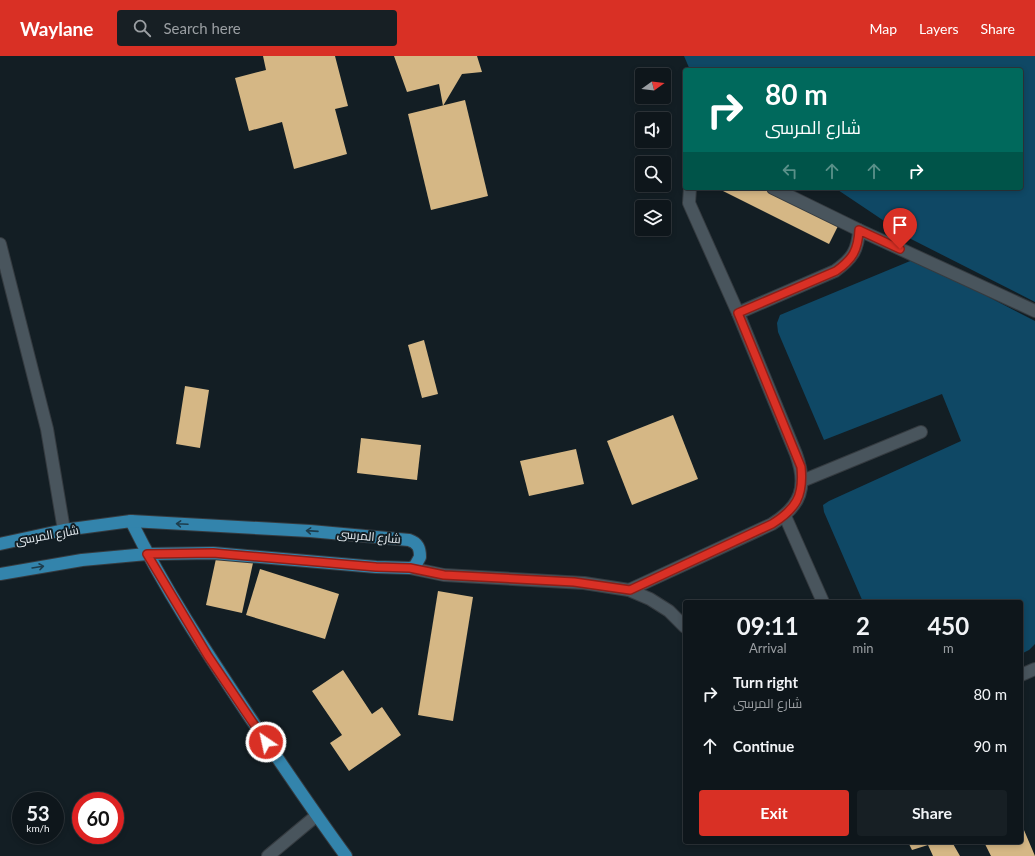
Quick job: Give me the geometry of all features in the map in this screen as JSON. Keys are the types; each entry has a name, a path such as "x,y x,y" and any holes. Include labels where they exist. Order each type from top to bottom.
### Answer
{"main road":[{"name":"شارع المرسى","path":"0,544 64,530 131,521 310,531 409,540 418,545 420,557 418,563 410,568"},
{"path":"131,521 147,554 208,656 316,816 346,856"},
{"path":"0,574 82,560 147,554 213,553 376,567 410,568"}],"street":[{"path":"630,590 772,524 785,516 794,506 800,494 802,481 801,467 796,454 738,313 689,203 690,190"},
{"path":"777,190 859,230 1035,311"},
{"path":"738,313 836,271 846,264 854,254 858,243 859,230"},
{"path":"0,244 47,430 64,530"},
{"path":"802,481 921,432"},
{"path":"785,516 822,600"},
{"path":"410,568 444,575 584,583 630,590 650,599 669,611 683,625"},
{"path":"1023,674 1035,669"},
{"path":"268,856 316,816"}],"water":[{"path":"684,56 1035,56 1035,302 911,239 838,190 1023,190 1023,68 689,68"},
{"path":"915,259 1035,321 1035,644 1029,650 1023,653 1023,600 862,600 824,512 823,505 961,441 942,394 824,440 778,332 777,323 780,315"}],"building":[{"path":"263,56 335,56 348,106 335,109 347,154 294,169 282,122 249,131 235,78 266,70"},
{"path":"394,56 477,56 482,72 462,74 443,106 439,84 407,92"},
{"path":"465,100 488,196 431,210 408,114"},
{"path":"721,190 767,190 838,226 829,244"},
{"path":"424,340 438,394 422,398 408,345"},
{"path":"185,386 209,390 200,448 176,444"},
{"path":"673,415 698,479 632,505 607,441"},
{"path":"361,438 421,445 417,480 357,473"},
{"path":"576,449 584,484 529,496 520,461"},
{"path":"217,554 253,563 242,613 206,605"},
{"path":"260,569 339,594 325,639 246,615"},
{"path":"438,591 473,597 453,721 418,715"},
{"path":"343,670 372,714 382,707 401,735 349,771 330,743 342,735 312,691"},
{"path":"1023,828 1035,856 991,856 985,844 1023,844"},
{"path":"909,844 953,844 960,856 933,856 928,845 912,850"}],"route":[{"path":"266,742 208,656 147,554 213,553 376,567 410,568 444,575 564,581 630,590 772,524 785,516 794,506 800,494 802,481 801,467 738,313 836,271 846,264 854,254 858,243 859,230 900,249"}]}
